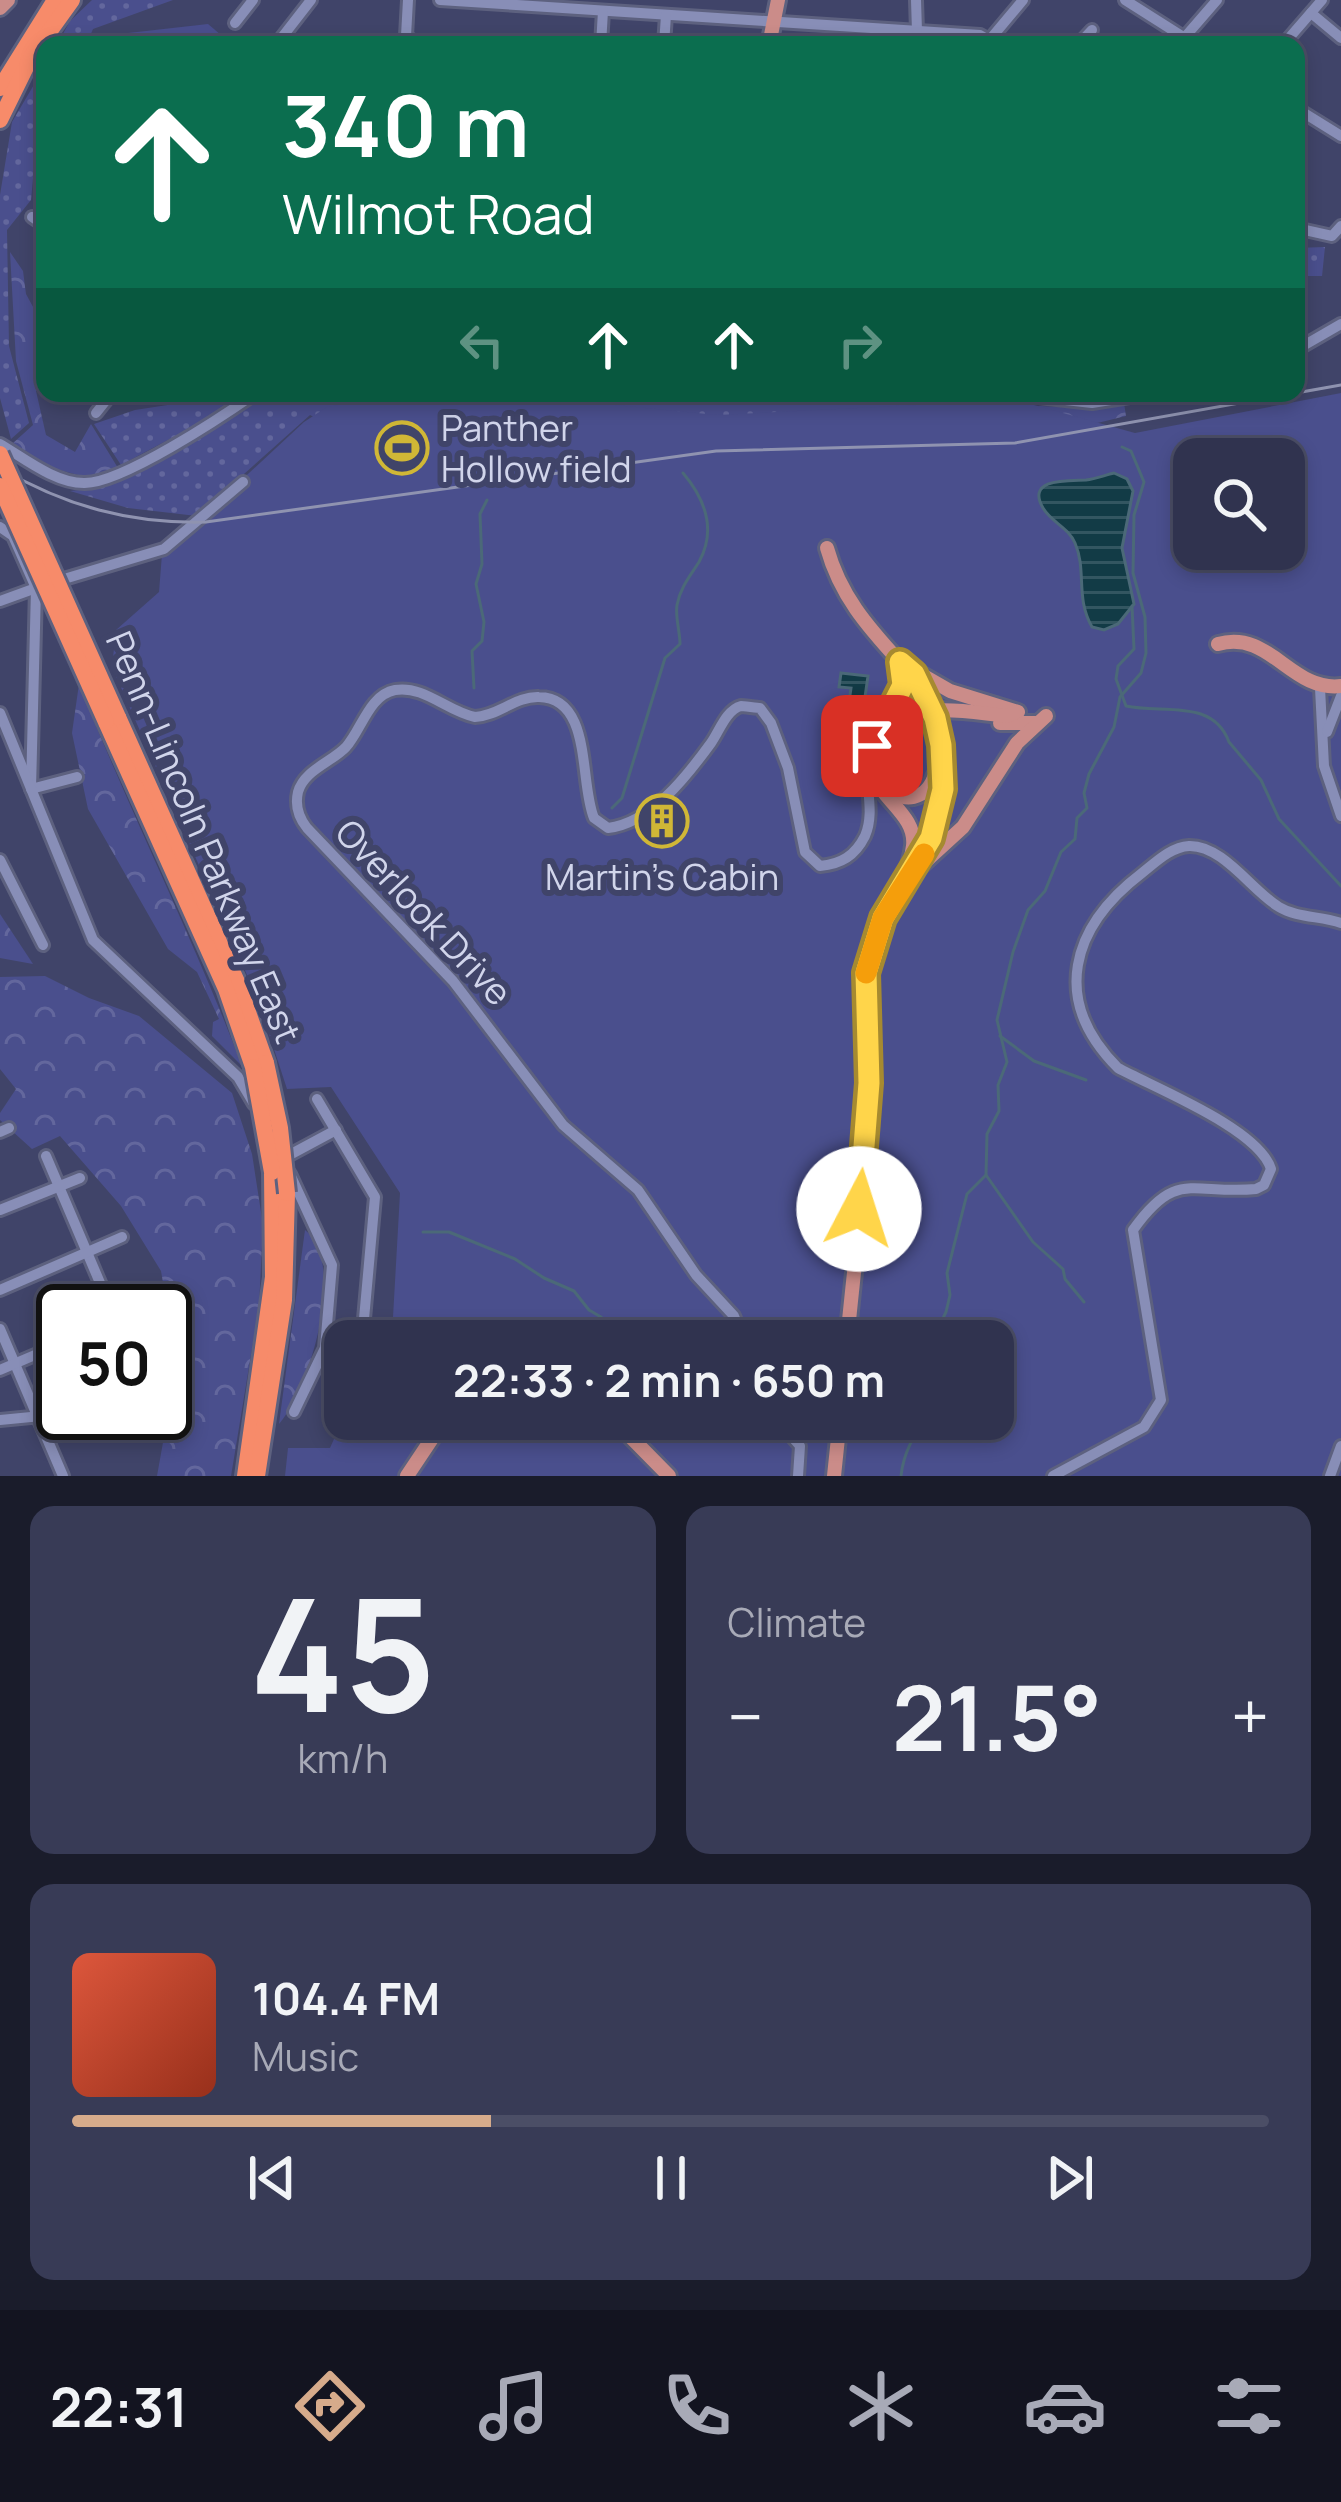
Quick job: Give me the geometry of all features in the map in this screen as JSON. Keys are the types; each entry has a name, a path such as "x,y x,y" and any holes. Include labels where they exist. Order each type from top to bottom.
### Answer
{"highway":[{"path":"0,88 55,0"},
{"path":"47,36 72,0"},
{"path":"0,120 36,51"},
{"name":"Penn-Lincoln Parkway East","path":"0,454 112,720"},
{"name":"Penn-Lincoln Parkway East","path":"0,486 238,984 280,1127 287,1193 286,1278 260,1476"},
{"name":"Penn-Lincoln Parkway East","path":"245,1476 273,1277 277,1165 260,1065"}],"main road":[{"path":"0,8 8,0"},
{"path":"770,36 778,0"},
{"path":"827,548 852,606 922,696 944,773 931,838 883,918 866,973 869,1083 849,1320"},
{"path":"1218,644 1232,640 1256,646 1320,688 1341,686"},
{"path":"903,666 1016,718"},
{"path":"932,711 1008,716 1037,723 1018,742 963,827 908,874 912,835 874,777 881,742 905,717 932,711"},
{"path":"935,775 927,791 914,798 896,796 886,787 882,758 905,725 933,717 1016,718"},
{"path":"1016,718 1018,742"},
{"path":"908,874 930,818 935,733"},
{"path":"407,1476 431,1440"},
{"path":"634,1440 669,1476"},
{"path":"834,1476 838,1440"}],"street":[{"path":"235,23 253,0"},
{"path":"283,36 311,0"},
{"path":"406,36 408,0"},
{"path":"440,0 981,36"},
{"path":"992,36 1023,0"},
{"path":"1125,0 1176,36"},
{"path":"1191,36 1217,0"},
{"path":"1291,36 1322,0"},
{"path":"917,31 918,2"},
{"path":"1311,13 1341,38"},
{"path":"665,36 666,15"},
{"path":"1086,36 1092,30"},
{"path":"1305,114 1341,136"},
{"path":"32,217 36,220"},
{"path":"1305,229 1336,231"},
{"path":"1305,345 1341,324"},
{"path":"96,413 105,402"},
{"path":"0,444 63,478 95,482 206,427 243,402"},
{"path":"0,602 164,549 242,482"},
{"path":"0,527 13,536 35,588 31,789"},
{"name":"Overlook Drive","path":"736,1320 696,1276 638,1190 563,1126 467,998 307,828 298,813 298,796 310,774 349,744 379,697 392,691 420,693 476,717 532,697 560,703 570,712 594,818 608,828 622,827 679,782 728,714 741,706 760,708 788,767 805,852 820,866 839,864 867,832 868,754 900,692 903,666"},
{"path":"1320,688 1326,774 1341,816"},
{"path":"1322,746 1341,696"},
{"path":"0,713 93,940 242,1082 277,1165 331,1259 327,1340 294,1412"},
{"path":"31,789 77,777"},
{"name":"Overlook Drive","path":"869,799 874,777"},
{"path":"1053,1476 1144,1427 1161,1400 1133,1230 1155,1199 1183,1188 1256,1189 1264,1185 1270,1169 1257,1148 1118,1068 1105,1054 1078,998 1076,959 1101,916 1134,879 1169,852 1186,846 1204,848 1286,911 1341,923"},
{"path":"0,860 43,945"},
{"path":"317,1099 375,1197 364,1320"},
{"path":"277,1165 336,1130"},
{"path":"46,1156 100,1284"},
{"path":"0,1210 80,1178"},
{"path":"0,1290 122,1237"},
{"path":"0,1329 36,1410"},
{"path":"0,1370 36,1354"},
{"path":"0,1420 36,1417"},
{"path":"48,1440 63,1476"},
{"path":"795,1440 800,1446 798,1476"},
{"path":"1330,1476 1341,1446"}],"green space":[{"path":"92,0 173,0 93,29 90,36 62,36"},
{"path":"208,24 221,35 125,36"},
{"path":"36,81 31,200 7,230 9,346 29,423 11,439 0,398 0,195 12,122"},
{"path":"1325,247 1322,276 1305,276 1305,248"},
{"path":"10,252 23,271 26,294 36,312 36,402 46,435 75,452 91,424 118,468 89,478 56,469 12,444 33,425 16,361"},
{"path":"1341,393 1341,1476 285,1476 288,1448 330,1448 334,1440 1014,1440 1014,1320 393,1320 400,1193 331,1087 287,1089 258,1000 112,667 116,630 159,592 162,554 304,422 327,407 358,402 585,402 717,415 1023,402 1135,433"},
{"path":"187,402 235,402 121,465 94,424 135,410"},
{"path":"256,402 349,402 332,426 310,415 197,516 128,508 70,491 122,479 200,439"},
{"path":"513,402 987,402 942,413 712,424"},
{"path":"1124,403 1126,416 1085,426 984,416 1040,406 1100,409"},
{"path":"79,684 242,1066 212,1036 213,1022 219,1019 197,972 168,949 88,809 72,733"},
{"path":"0,914 33,964 0,958"},
{"path":"45,976 139,1016 232,1093 252,1154 263,1225 259,1306 231,1476 157,1476 163,1440 192,1440 192,1284 163,1284 161,1271 121,1206 60,1136 32,1149 0,1120 16,1089 0,1069 0,977"},
{"path":"305,1230 317,1247 324,1297 312,1356 279,1424"}],"shaded area":[{"path":"1114,473 1127,479 1133,491 1122,548 1134,604 1118,624 1104,630 1092,627 1087,616 1075,543 1046,513 1039,498 1040,491 1052,483"},
{"path":"841,673 868,676 864,704 849,702 851,688 839,687"}],"waterway":[{"path":"942,1320 950,1295 947,1273 967,1194 986,1175 987,1134 999,1111 998,1085 1007,1062 997,1020 1013,952 1028,910 1045,891 1061,852 1075,839 1077,818 1087,808 1084,793 1089,774 1114,727 1120,697 1141,673 1146,653 1145,617 1133,573 1134,515 1144,482 1131,451 1122,447"},
{"path":"612,808 622,798 665,658 680,644 678,599 707,538 702,504 683,473"},
{"path":"474,688 472,651 482,641 484,622 476,584 482,564 480,514 487,500"},
{"path":"1132,606 1134,649 1118,666 1116,679 1126,706 1185,710 1211,719 1261,780 1279,819 1341,886"},
{"path":"1000,1036 1034,1061 1086,1080"},
{"path":"986,1175 1033,1242 1063,1269 1065,1279 1084,1302"},
{"path":"423,1232 449,1232 515,1259 574,1291 603,1320"},
{"path":"901,1476 913,1440"}],"railway":[{"path":"1305,391 1341,385"},
{"path":"0,468 49,493 99,510 151,520 206,522 716,451 1015,443 1245,402"}],"slow traffic":[{"path":"866,973 883,918 924,854"}],"place":[{"name":"Panther Hollow field","path":"402,448"},
{"name":"Martin's Cabin","path":"662,821"}],"route":[{"path":"859,1209 869,1083 866,973 883,918 931,838 943,789 935,718 908,665 900,662 903,685 872,746"}]}
